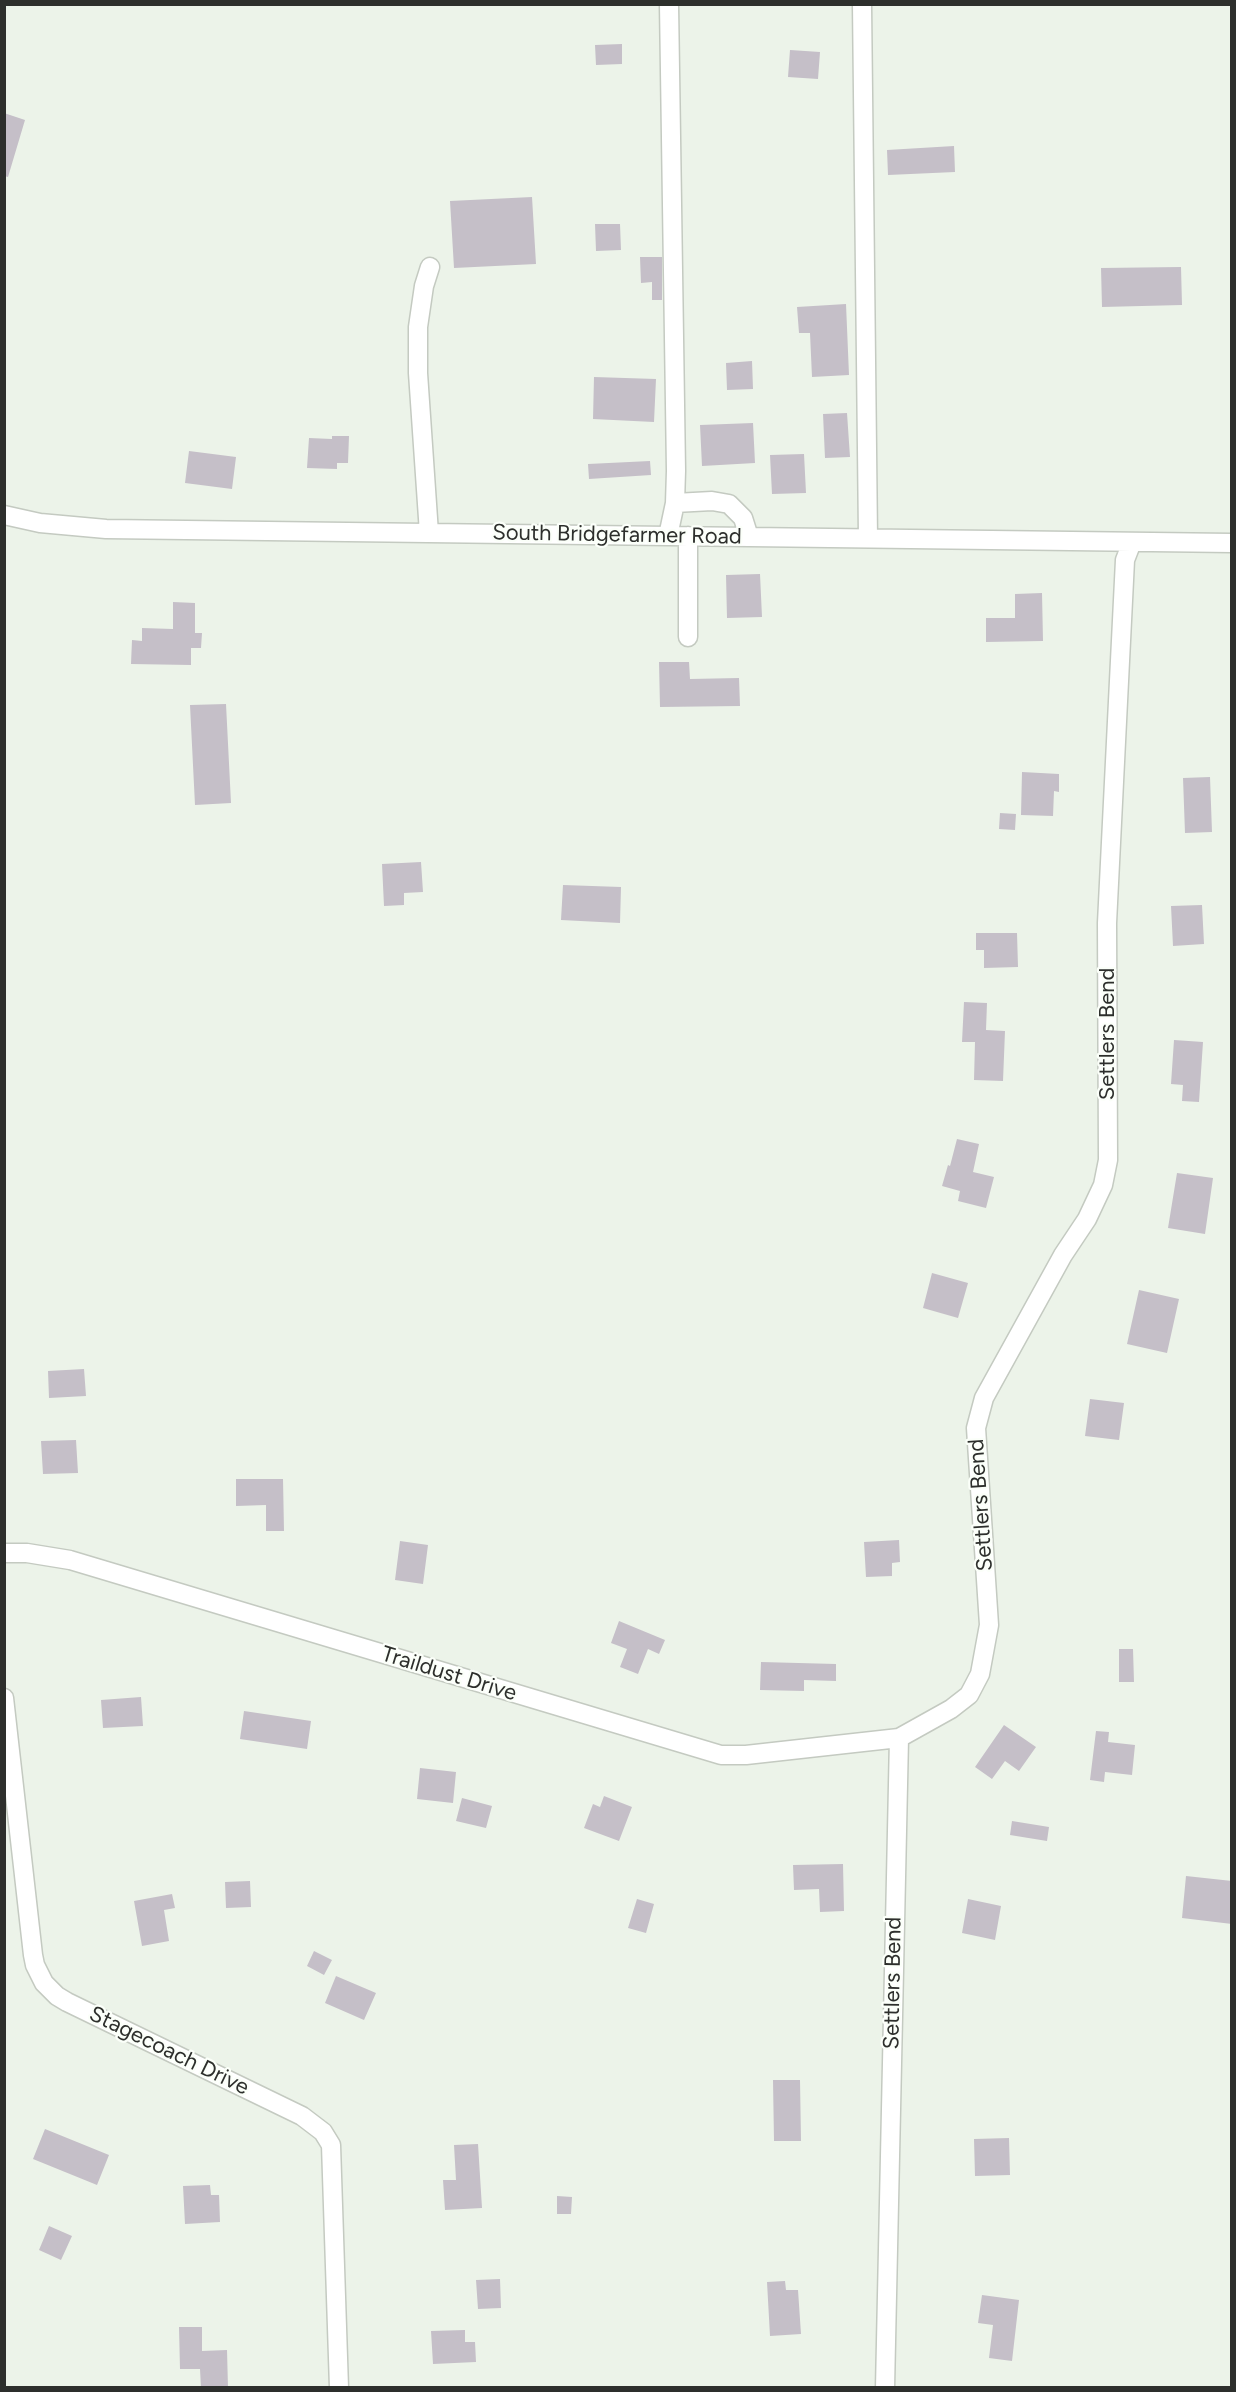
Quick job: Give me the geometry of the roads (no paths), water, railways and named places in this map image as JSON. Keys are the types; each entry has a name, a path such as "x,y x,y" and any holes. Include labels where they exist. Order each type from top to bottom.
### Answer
{"street":[{"path":"668,536 675,503 676,471 669,4"},
{"path":"862,4 868,538"},
{"path":"429,533 418,373 418,327 424,286 430,267"},
{"path":"675,503 712,501 729,504 743,518 749,537"},
{"name":"South Bridgefarmer Road","path":"4,515 40,523 106,529 1232,543"},
{"path":"688,536 688,638"},
{"name":"Settlers Bend","path":"885,2388 899,1738 951,1709 969,1695 981,1674 989,1624 976,1428 984,1398 1063,1255 1087,1219 1103,1185 1108,1160 1107,923 1125,560 1132,542"},
{"name":"Traildust Drive","path":"4,1553 27,1553 70,1560 721,1755 746,1755 899,1738"},
{"name":"Stagecoach Drive","path":"4,1698 33,1955 44,1983 67,2002 302,2116 323,2132 331,2145 339,2388"}]}
